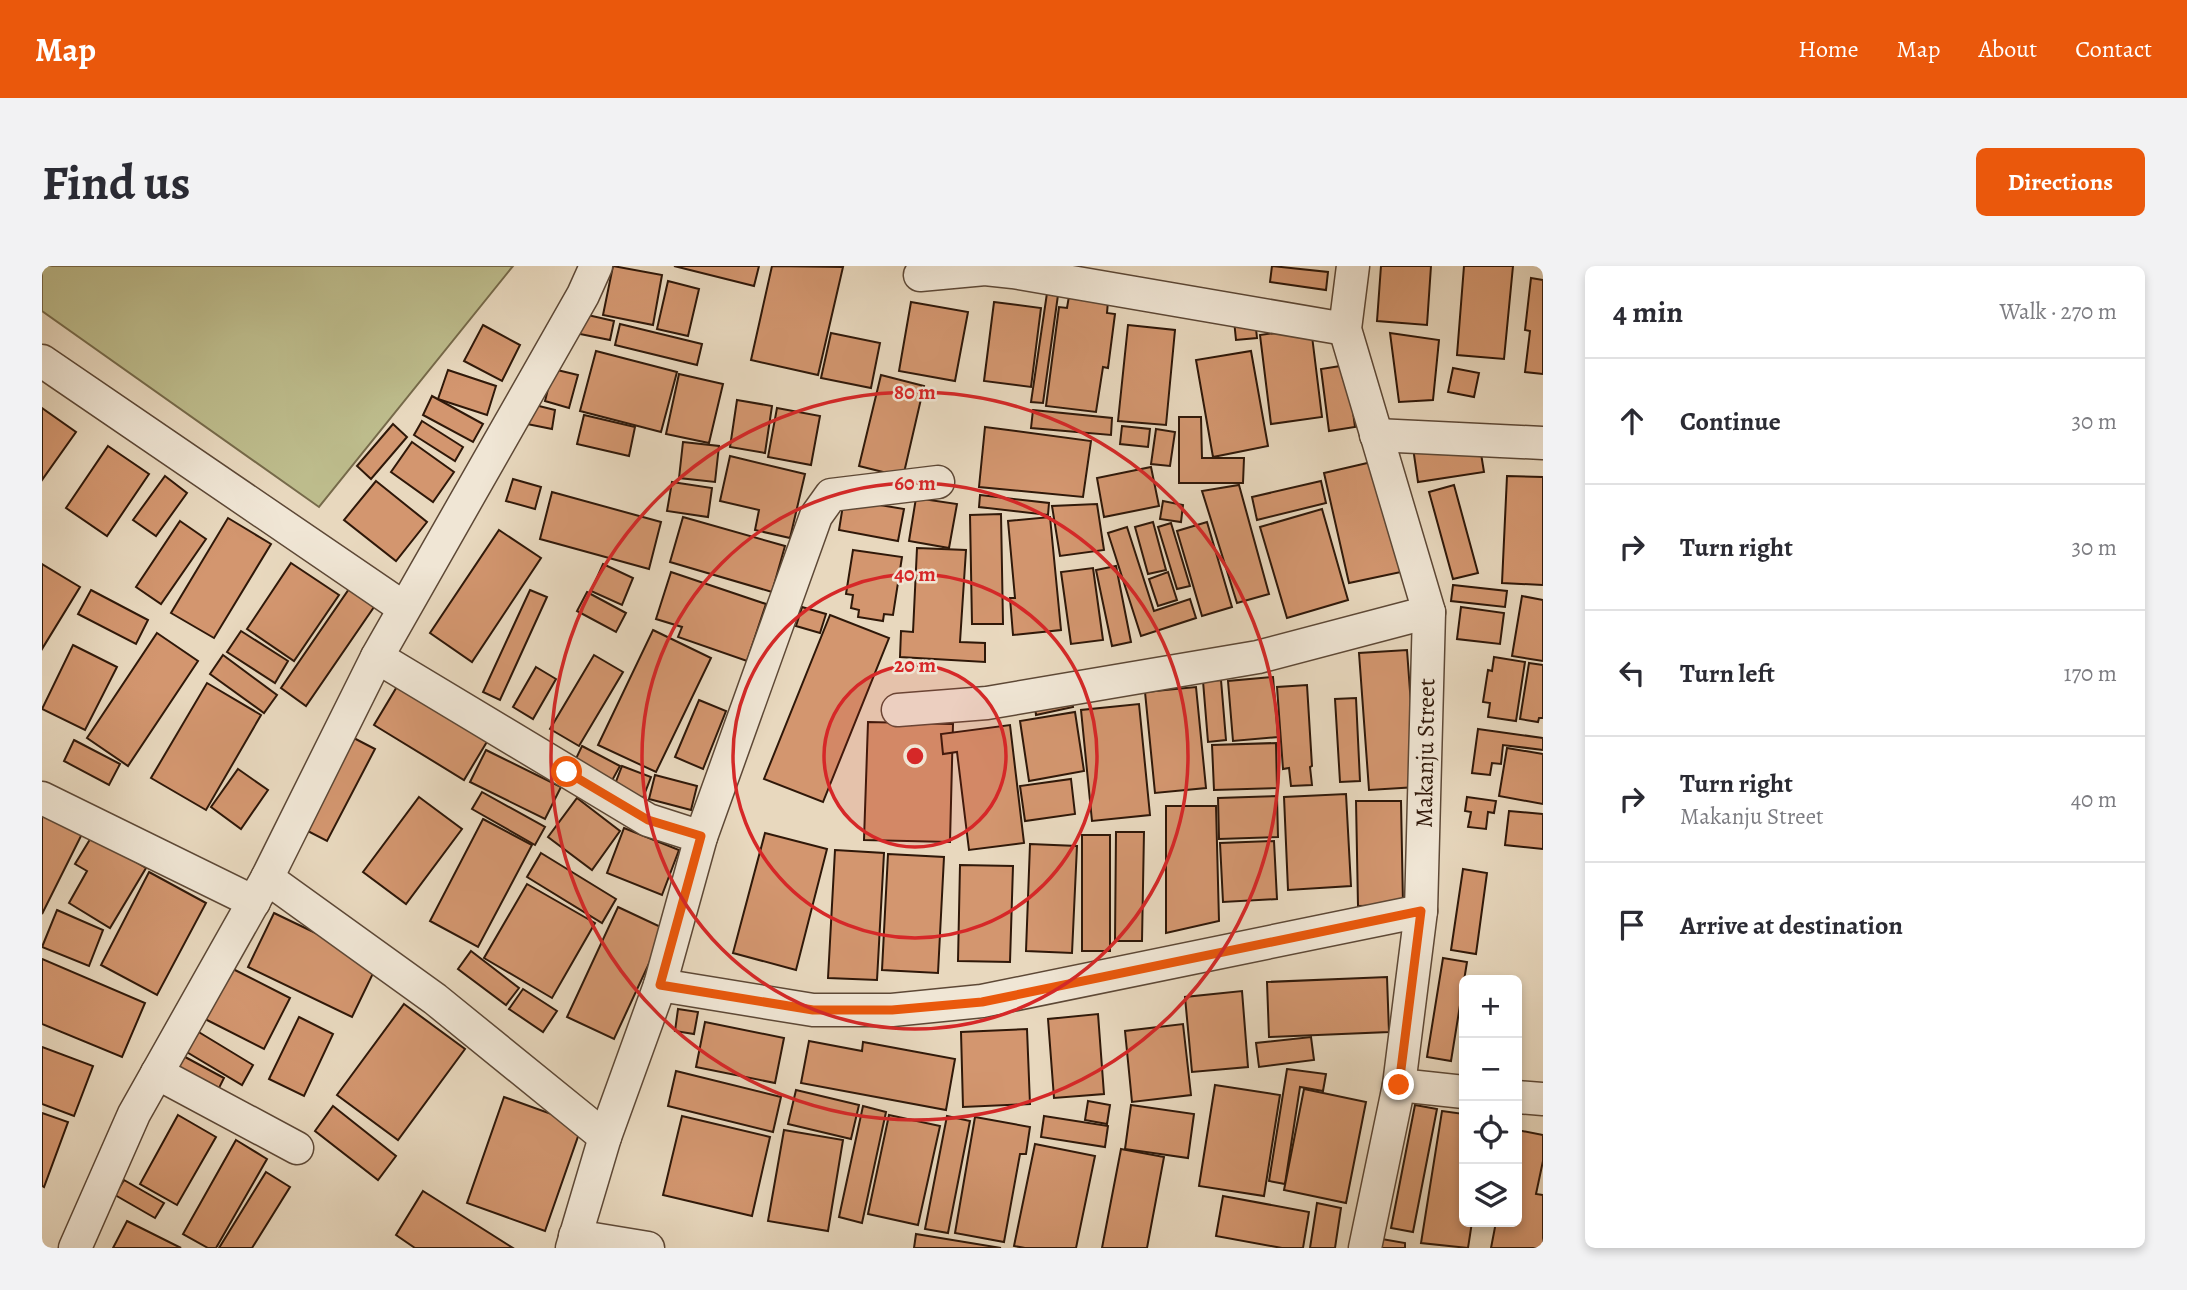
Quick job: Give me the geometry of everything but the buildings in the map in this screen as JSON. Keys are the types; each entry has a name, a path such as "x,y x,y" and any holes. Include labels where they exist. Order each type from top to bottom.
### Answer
{"street":[{"path":"75,1248 134,1114 261,890 377,657 583,295 596,266"},
{"name":"Makanju Street","path":"1353,266 1345,329 1429,612 1421,911 1399,1085 1365,1248"},
{"path":"920,275 985,269 1013,272 1345,329"},
{"path":"42,361 404,608"},
{"path":"1376,435 1543,443"},
{"path":"648,1248 574,1242 605,1137 660,985 701,836 816,516 831,495 938,482"},
{"path":"898,710 987,703 1258,657 1429,612"},
{"path":"377,657 648,820 701,836"},
{"path":"42,798 261,890 435,999 605,1137"},
{"path":"660,985 813,1010 892,1010 982,1002 1421,911"},
{"path":"157,1073 297,1149"},
{"path":"1399,1085 1459,1091"},
{"path":"1522,1098 1543,1100"}],"shaded area":[{"path":"42,266 513,266 319,507 42,311"}],"route":[{"path":"567,772 648,820 701,836 660,985 813,1010 892,1010 982,1002 1421,911 1399,1085"}]}
